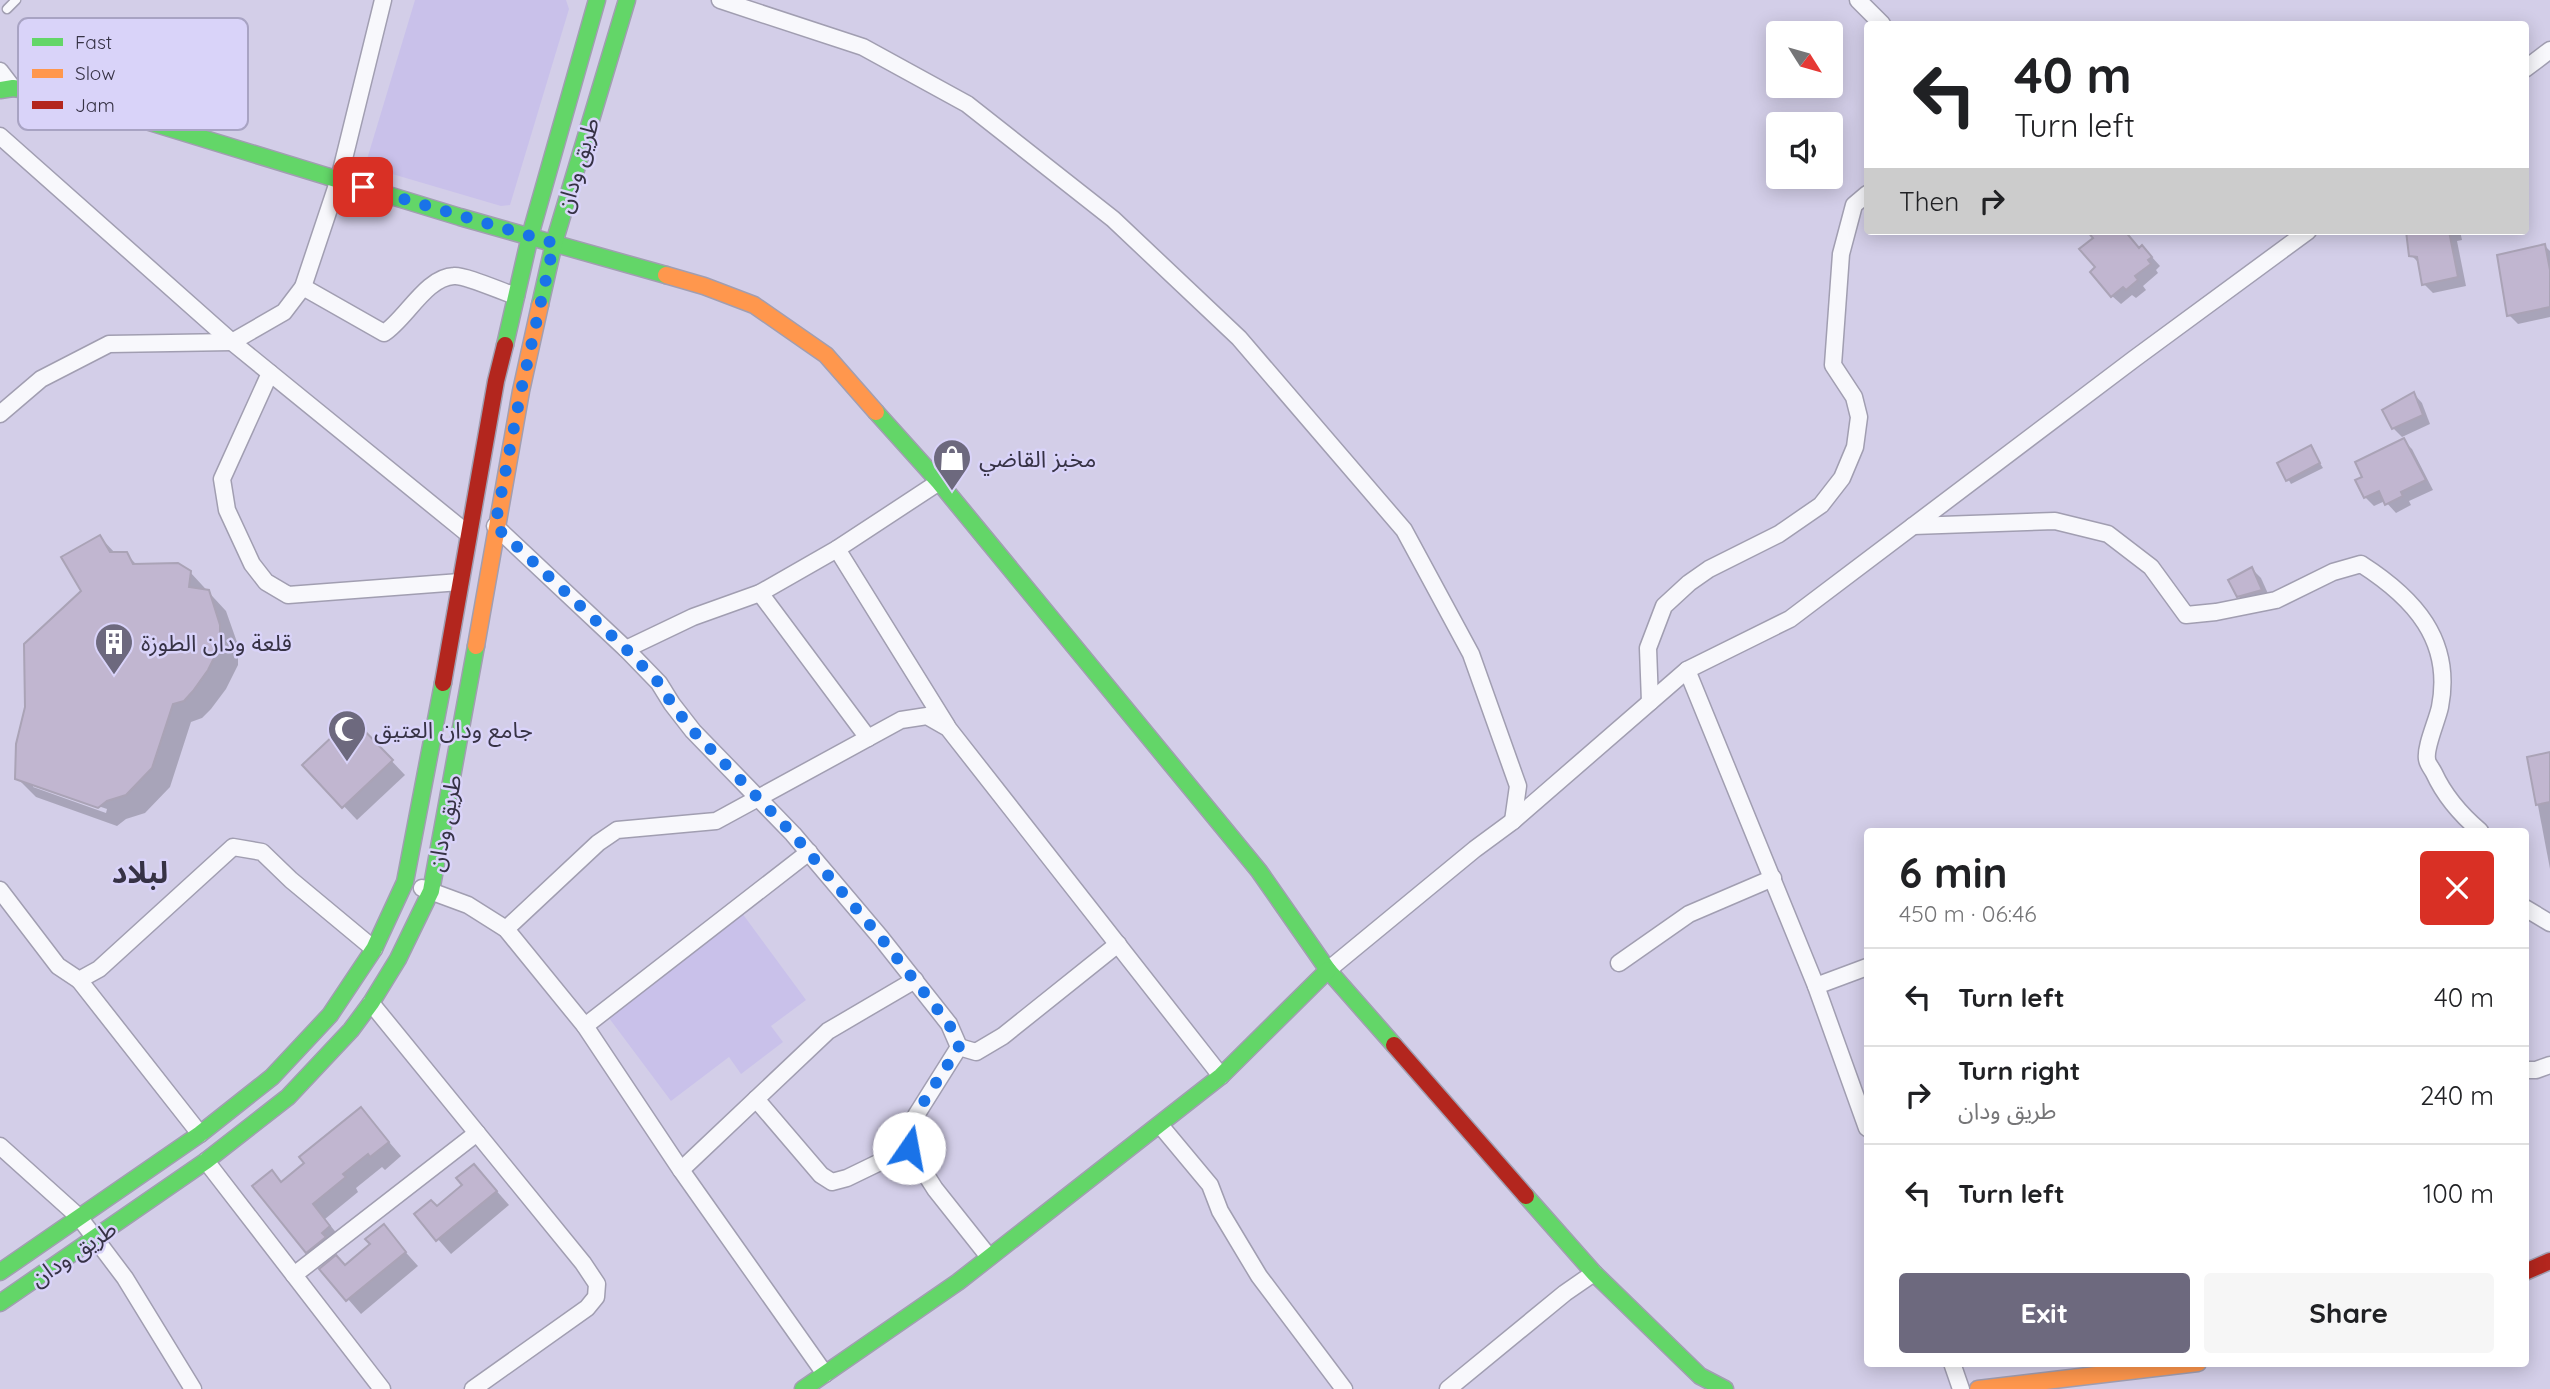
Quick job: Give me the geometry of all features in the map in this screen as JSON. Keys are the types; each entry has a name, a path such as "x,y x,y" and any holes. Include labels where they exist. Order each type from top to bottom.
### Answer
{"street":[{"path":"0,414 41,379 108,344 232,342 284,312 303,287 339,179 383,0"},
{"name":"طريق ودان","path":"0,1272 200,1134 272,1077 331,1015 374,949 405,882 496,381 530,236 597,0"},
{"name":"طريق ودان","path":"0,1303 205,1161 288,1097 351,1030 371,1003 398,959 431,891 521,391 554,243 627,0"},
{"path":"720,0 863,47 967,104 1113,219 1239,338 1404,530 1471,654 1518,786 1513,821"},
{"path":"1858,0 1879,21"},
{"path":"2529,66 2550,50"},
{"path":"0,71 7,89"},
{"path":"177,130 460,217 704,286 754,305 826,355 939,482 1259,871 1328,970 1594,1273 1711,1389"},
{"path":"0,136 232,342 468,534"},
{"path":"1650,702 1648,648 1664,606 1709,569 1779,534 1821,505 1842,478 1855,447 1859,417 1854,397 1833,365 1841,254 1854,205 1864,197"},
{"path":"803,1389 958,1282 1221,1076 1328,970 1513,821 1687,670 1790,619 2303,235"},
{"path":"303,287 384,333 396,325 437,281 455,276 516,296"},
{"path":"270,373 222,479 227,510 252,564 266,582 288,595 460,582"},
{"path":"626,649 693,617 760,593 837,549 939,482"},
{"path":"1913,526 2055,521 2108,534 2151,567 2186,615 2276,600 2333,572 2361,564 2389,582 2429,627 2443,663 2440,705 2427,758 2441,788 2460,814 2476,828"},
{"path":"495,526 659,683 693,731 809,852 915,980 949,1024 959,1047"},
{"path":"837,549 948,728 1221,1076"},
{"path":"760,593 868,738"},
{"path":"1687,670 1816,986 1864,1120"},
{"path":"506,929 598,843 617,830 716,821 901,720 927,716 948,728"},
{"path":"79,980 99,969 233,846 262,852 291,880 374,949"},
{"path":"585,1026 809,852"},
{"path":"1619,963 1689,914 1773,878"},
{"path":"405,882 468,905 506,929 585,1026 681,1170 825,1374"},
{"path":"0,890 58,966 79,980 200,1134"},
{"path":"2529,910 2550,923"},
{"path":"959,1047 976,1052 1003,1036 1118,944"},
{"path":"1816,986 1864,968"},
{"path":"681,1170 828,1031 915,980"},
{"path":"371,1003 583,1263 597,1284 596,1297 587,1308 473,1389"},
{"path":"959,1047 909,1125 909,1148 935,1189 989,1257"},
{"path":"2529,1070 2550,1065"},
{"path":"756,1099 821,1175 832,1182 847,1178 909,1148"},
{"path":"1160,1125 1210,1185 1220,1211 1259,1276 1344,1389"},
{"path":"294,1275 477,1133"},
{"path":"0,1146 79,1217 96,1238 125,1279 193,1389"},
{"path":"205,1161 382,1389"},
{"path":"2529,1270 2550,1261"},
{"path":"1448,1389 1565,1293 1594,1273"},
{"path":"1953,1367 1961,1389"},
{"path":"1978,1389 2164,1367"},
{"path":"1700,1376 1725,1389"}],"lane":[{"path":"7,9 16,0"}],"shaded area":[{"path":"415,0 566,0 569,9 510,205 501,206 365,166"},
{"path":"742,913 806,1000 771,1026 783,1042 741,1074 729,1057 671,1101 606,1014"}],"building":[{"path":"2090,235 2128,235 2139,248 2142,245 2152,257 2148,260 2151,264 2135,276 2138,280 2126,290 2123,287 2111,297 2090,272 2095,267 2079,249 2093,238"},
{"path":"2406,235 2450,235 2458,277 2422,285 2417,257 2409,256"},
{"path":"2545,244 2550,270 2550,307 2507,316 2497,255"},
{"path":"2414,392 2423,415 2392,429 2382,410"},
{"path":"2404,438 2426,480 2401,492 2403,496 2385,505 2379,491 2364,498 2355,480 2362,477 2355,462"},
{"path":"2311,445 2320,463 2286,481 2277,463"},
{"name":"قلعة ودان الطوزة","path":"100,535 110,552 127,552 133,564 178,563 191,571 189,587 209,590 220,625 220,646 193,691 184,701 173,704 152,768 126,795 107,801 98,808 15,779 16,744 25,707 24,644 81,591 61,557"},
{"path":"2252,567 2262,590 2237,597 2228,580"},
{"name":"جامع ودان العتيق","path":"352,718 393,760 342,808 302,765"},
{"path":"2550,752 2550,802 2536,805 2527,757"},
{"path":"361,1107 389,1142 370,1157 368,1154 343,1174 346,1177 313,1204 330,1226 322,1233 326,1237 306,1253 252,1186 272,1170 281,1182 304,1163 299,1157"},
{"path":"474,1164 497,1191 436,1241 414,1214 431,1200 437,1206 462,1185 456,1178"},
{"path":"384,1224 406,1252 346,1301 319,1269 336,1255 345,1265 370,1244 365,1239"}],"traffic: fast":[{"path":"505,345 530,236 597,0"},
{"path":"540,305 554,243 627,0"},
{"path":"0,90 18,89"},
{"path":"176,130 460,217 666,275"},
{"path":"876,412 939,482 1259,871 1328,970 1394,1045"},
{"path":"0,1303 206,1161 288,1097 351,1030 371,1003 398,959 431,891 476,646"},
{"path":"0,1272 200,1134 272,1077 330,1015 374,949 405,882 443,683"},
{"path":"803,1389 958,1282 1221,1076 1328,970"},
{"path":"1526,1196 1594,1273 1700,1376 1725,1389"}],"traffic: slow":[{"path":"666,275 754,305 826,355 876,412"},
{"path":"476,646 521,391 540,305"},
{"path":"1978,1389 2164,1367"}],"traffic: jam":[{"path":"443,683 496,381 505,345"},
{"path":"1394,1045 1526,1196"},
{"path":"2529,1270 2550,1261"}],"place":[{"name":"مخبز القاضي","path":"952,492"},
{"name":"قلعة ودان الطوزة","path":"114,676"},
{"name":"جامع ودان العتيق","path":"347,763"}],"district":[{"name":"لبلاد","path":"140,872"}],"route":[{"path":"363,187 554,243 495,526 659,683 693,731 793,834 949,1024 959,1047 909,1125 909,1148"}]}
